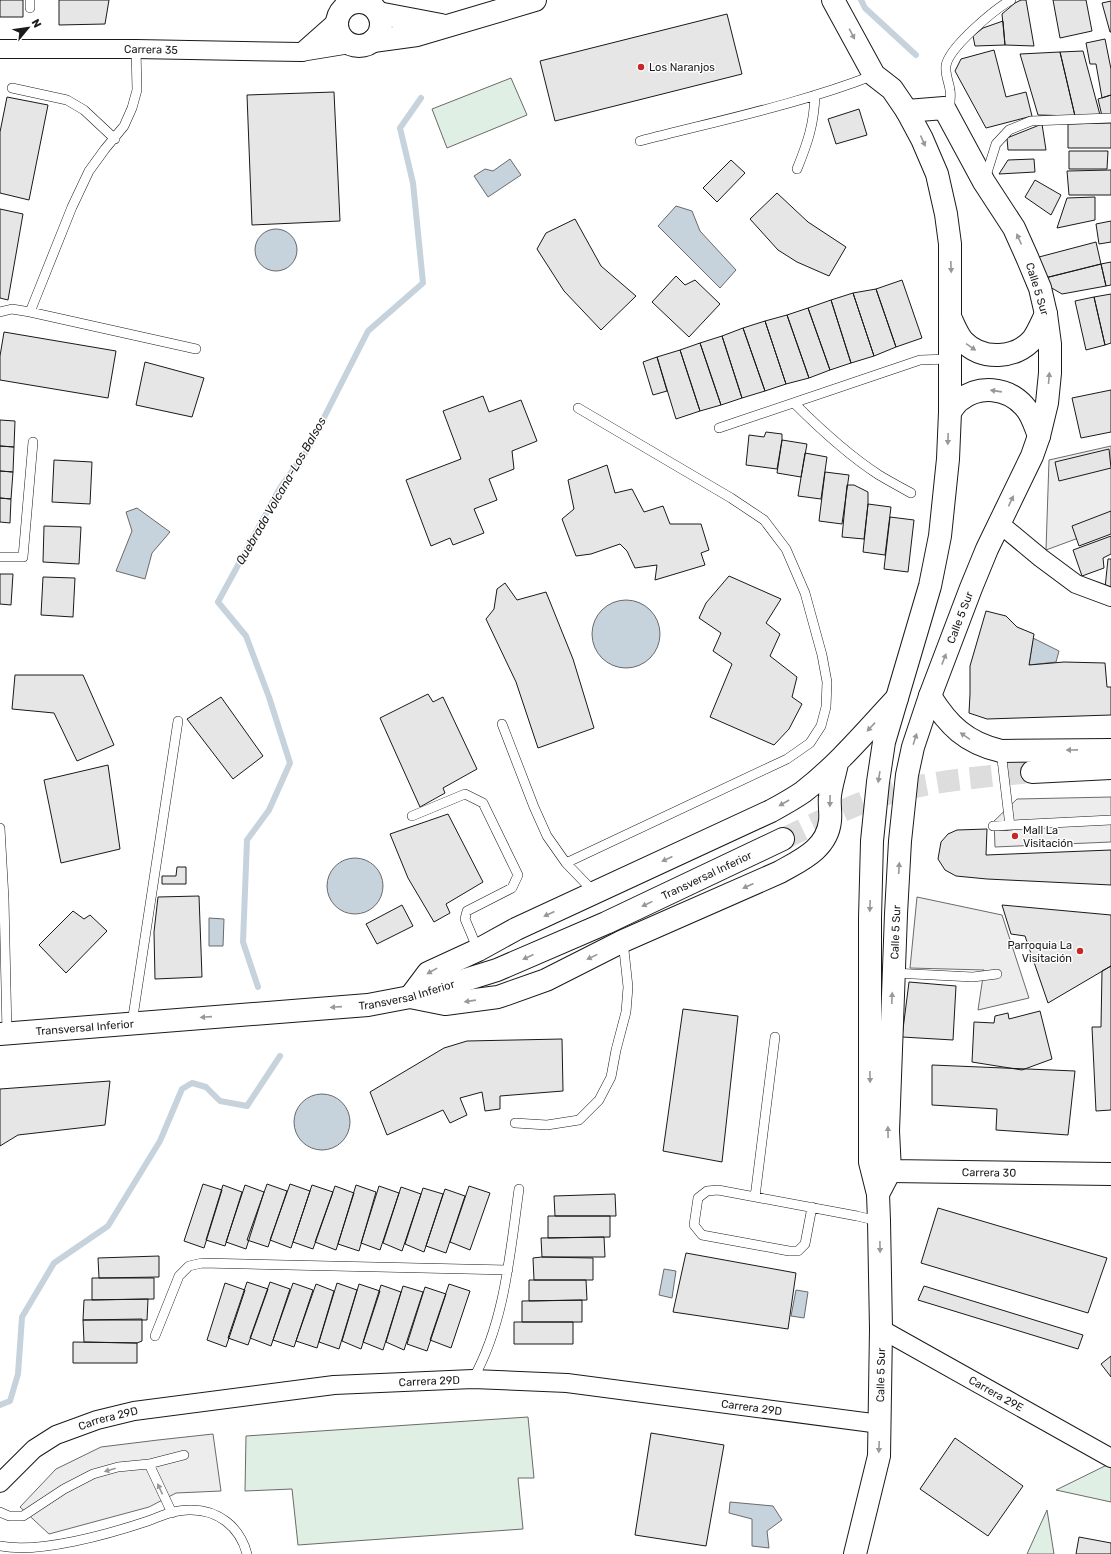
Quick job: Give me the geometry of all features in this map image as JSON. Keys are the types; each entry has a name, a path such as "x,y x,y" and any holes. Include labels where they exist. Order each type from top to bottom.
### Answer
{"street":[{"path":"339,12 340,35 344,41 350,44 363,46 373,41 417,35 535,0"},
{"name":"Calle 5 Sur","path":"833,0 874,75 892,89 907,111 922,139 937,174 946,214 950,244 950,412 948,459 940,536 930,586 884,742 872,841 870,926 870,1162 878,1194 882,1329 880,1424 879,1456 855,1554"},
{"path":"301,52 339,12 351,4 358,2 416,21 448,26"},
{"path":"369,5 381,20 381,28 373,41"},
{"name":"Carrera 35","path":"0,49 136,49 301,52 350,44"},
{"path":"907,111 944,108"},
{"name":"Calle 5 Sur","path":"878,1194 890,1171 888,1131 893,973 900,841 907,774 913,747 930,696 971,588 987,549 1032,456 1039,436 1046,403 1050,373 1050,344 1046,314 1040,288 1014,228 984,182 944,108"},
{"path":"950,316 955,328 964,341 976,351 991,355 1006,355 1021,349 1032,339 1046,314"},
{"path":"950,412 959,401 972,393 986,390 1001,391 1014,396 1025,406 1039,436"},
{"path":"1000,524 1041,558 1076,584 1111,597"},
{"path":"930,696 950,724 976,743 988,748 1001,751 1111,750"},
{"path":"837,762 830,797 830,822 828,832 823,841 815,850 804,859 780,872 624,941 546,980 498,997 445,1004 410,997 428,973 478,950 516,929 594,892 771,811 802,793 837,762 897,698"},
{"path":"1032,772 1111,768"},
{"name":"Transversal Inferior","path":"4,1034 368,1004 410,997 504,967 606,923 783,838"},
{"name":"Carrera 30","path":"870,1162 890,1171 1111,1174"},
{"name":"Carrera 29E","path":"882,1329 1111,1458"},
{"name":"Carrera 29D","path":"0,1482 34,1449 56,1435 97,1420 134,1411 334,1385 472,1379 567,1383 880,1424"}],"lane":[{"path":"944,108 950,103 950,90 946,77 946,65 949,56 979,24 1011,0"},
{"path":"30,312 72,207 90,171 105,149 115,139 124,126 132,108 137,90 136,49"},
{"path":"640,141 815,95 874,75"},
{"path":"12,88 67,100 84,110 115,139"},
{"path":"797,169 809,139 815,115 815,95"},
{"path":"984,182 996,144 1009,130 1031,121 1111,118"},
{"path":"0,312 12,309 30,312 196,349"},
{"path":"719,428 920,360 949,359"},
{"path":"794,403 817,426 854,456 878,474 911,493"},
{"path":"566,863 787,759 810,742 821,726 826,707 827,682 822,655 806,593 786,550 764,520 731,498 578,408"},
{"path":"0,557 24,557 33,442"},
{"path":"132,1023 178,721"},
{"path":"502,724 534,807 547,836 566,863 594,892"},
{"path":"1001,751 1010,826"},
{"path":"412,816 465,794 483,803 515,867 518,875 512,888 467,911 465,919 478,950"},
{"path":"993,826 1111,820"},
{"path":"0,828 4,1034"},
{"path":"515,1123 547,1125 579,1120 599,1100 611,1077 626,1012 628,987 624,941"},
{"path":"893,973 973,977 998,974"},
{"path":"755,1197 775,1037"},
{"path":"472,1379 484,1359 495,1326 508,1270 520,1189"},
{"path":"812,1207 805,1244 798,1251 782,1250 702,1235 694,1225 698,1198 707,1191 718,1190 812,1207 879,1221"},
{"path":"155,1336 179,1276 189,1266 202,1263 508,1270"},
{"path":"0,1512 9,1516 23,1516 64,1489 93,1474 118,1467 149,1464 184,1455"},
{"path":"149,1464 172,1513"},
{"path":"0,1546 6,1549 24,1551 49,1550 89,1540 172,1513 188,1510 204,1510 219,1516 232,1526 244,1542 247,1554"}],"green space":[{"path":"511,78 527,115 447,148 432,109"},
{"path":"528,1417 534,1478 518,1478 523,1529 298,1545 292,1489 245,1491 246,1436"},
{"path":"1111,1463 1111,1502 1056,1490"},
{"path":"1047,1510 1054,1554 1027,1554"}],"shaded area":[{"path":"510,159 521,175 488,197 474,176 485,169 493,171"},
{"path":"676,206 692,211 700,231 736,270 720,288 658,226"},
{"path":"276,229 291,235 297,250 291,265 276,271 261,265 255,250 261,235"},
{"path":"1111,446 1111,526 1046,550 1049,460"},
{"path":"137,508 170,532 152,553 145,579 116,571 132,531 126,512"},
{"path":"626,600 639,603 650,610 657,621 660,634 657,647 650,658 639,665 626,668 613,665 602,658 595,647 592,634 595,621 602,610 613,603"},
{"path":"1033,638 1059,651 1056,662 1029,665"},
{"path":"1111,797 1111,842 995,847 994,821 1017,799"},
{"path":"355,858 366,860 375,866 381,875 383,886 381,897 375,906 366,912 355,914 344,912 335,906 329,897 327,886 329,875 335,866 344,860"},
{"path":"917,897 1002,915 1029,998 978,1010 984,970 910,968"},
{"path":"209,918 224,919 223,946 209,946"},
{"path":"322,1094 337,1099 345,1107 350,1122 345,1137 337,1145 322,1150 307,1145 299,1137 294,1122 299,1107 307,1099"},
{"path":"664,1269 676,1271 672,1298 659,1295"},
{"path":"796,1290 808,1292 804,1318 791,1316"},
{"path":"213,1434 221,1491 176,1493 149,1507 49,1534 20,1507 56,1469 101,1447"},
{"path":"730,1502 773,1506 782,1520 767,1531 769,1548 752,1546 752,1519 729,1513"}],"building":[{"path":"0,0 23,0 23,17 0,17"},
{"path":"59,0 109,0 105,24 59,25"},
{"path":"1021,0 1026,0 1034,46 1005,45 1002,14"},
{"path":"1053,0 1086,0 1092,31 1060,38"},
{"path":"1111,1 1111,32 1110,32 1102,3"},
{"name":"Los Naranjos","path":"727,14 742,74 555,121 540,61"},
{"path":"1003,21 1005,45 975,46 973,36 983,28"},
{"path":"1105,39 1111,69 1111,95 1102,98 1096,64 1090,64 1086,43"},
{"path":"994,50 1006,97 1026,92 1032,116 986,128 955,71 961,59"},
{"path":"1083,51 1100,115 1075,116 1060,52"},
{"path":"1060,52 1075,116 1038,115 1020,54"},
{"path":"334,92 340,221 252,225 247,95"},
{"path":"1111,95 1111,115 1102,116 1098,99"},
{"path":"7,97 48,105 29,200 0,193 0,132"},
{"path":"859,109 867,135 836,144 828,119"},
{"path":"1111,123 1111,148 1068,148 1068,124"},
{"path":"1042,124 1046,150 1008,150 1007,138"},
{"path":"1069,151 1108,151 1107,169 1069,169"},
{"path":"1034,159 1035,172 999,174 1008,160"},
{"path":"731,160 745,173 717,202 703,188"},
{"path":"1111,170 1111,195 1069,195 1067,171"},
{"path":"1035,180 1061,195 1051,215 1025,197"},
{"path":"777,193 808,222 846,247 829,276 797,262 778,250 750,219"},
{"path":"1095,197 1095,220 1057,228 1067,198"},
{"path":"0,209 23,214 8,300 0,298"},
{"path":"575,219 601,266 636,296 601,330 564,291 537,249 546,233"},
{"path":"1111,221 1111,242 1099,244 1096,224"},
{"path":"1096,242 1101,264 1045,278 1039,257"},
{"path":"1111,262 1111,285 1106,286 1101,264"},
{"path":"1101,264 1106,286 1062,294 1050,287 1045,278"},
{"path":"676,276 685,285 695,280 720,304 689,337 652,302"},
{"path":"902,280 922,338 896,347 876,289"},
{"path":"876,289 896,347 874,356 853,293"},
{"path":"853,293 874,356 851,363 831,300"},
{"path":"1111,294 1111,343 1105,345 1094,297"},
{"path":"1094,297 1105,345 1086,350 1075,301"},
{"path":"831,300 851,363 830,370 808,308"},
{"path":"808,308 830,370 809,378 787,315"},
{"path":"787,315 809,378 786,384 765,321"},
{"path":"765,321 786,384 765,391 743,328"},
{"path":"743,328 765,391 742,398 722,336"},
{"path":"4,332 116,351 108,398 0,380 0,356"},
{"path":"722,336 742,398 721,405 700,343"},
{"path":"700,343 721,405 700,411 680,350"},
{"path":"680,350 700,411 676,419 657,357"},
{"path":"657,357 667,391 653,395 643,362"},
{"path":"145,362 204,378 192,417 136,405"},
{"path":"1111,390 1111,432 1081,438 1072,398"},
{"path":"483,396 489,412 521,400 537,441 512,451 514,469 489,479 497,500 474,509 484,533 453,545 450,538 431,546 406,480 461,459 443,411"},
{"path":"0,420 15,421 14,447 0,446"},
{"path":"766,432 782,434 777,469 746,465 749,435 764,437"},
{"path":"782,440 807,444 801,477 777,473"},
{"path":"0,446 14,447 13,472 0,471"},
{"path":"1109,449 1111,468 1059,481 1055,462"},
{"path":"805,453 827,457 821,499 798,496"},
{"path":"54,460 92,462 90,504 52,502"},
{"path":"607,465 615,493 632,489 644,512 663,506 670,524 701,524 709,550 701,553 705,565 655,580 657,565 635,568 627,551 620,544 591,554 576,556 562,519 574,509 568,480"},
{"path":"0,471 13,472 11,499 0,498"},
{"path":"825,472 849,475 842,524 819,521"},
{"path":"847,485 854,485 868,492 864,539 842,537"},
{"path":"0,498 11,499 10,523 0,522"},
{"path":"868,504 891,507 885,555 863,552"},
{"path":"1111,511 1111,534 1079,546 1072,526"},
{"path":"890,517 914,520 908,572 884,569"},
{"path":"44,526 81,527 79,564 43,562"},
{"path":"1111,536 1111,554 1103,558 1104,568 1082,576 1073,550"},
{"path":"1108,559 1111,559 1111,587 1105,588"},
{"path":"0,574 13,574 11,605 0,604"},
{"path":"729,576 781,599 766,623 780,634 770,656 797,677 792,697 802,704 789,729 774,745 710,717 732,664 713,651 721,633 699,618 706,603"},
{"path":"43,577 75,578 73,617 41,615"},
{"path":"505,583 517,600 546,592 573,659 594,728 538,748 516,682 486,619 494,609 497,589"},
{"path":"986,611 1006,616 1017,627 1034,634 1029,665 1064,662 1105,663 1107,687 1111,687 1111,715 987,719 969,713 970,666"},
{"path":"15,675 83,675 114,745 77,761 54,713 12,709"},
{"path":"428,694 433,702 443,697 477,769 443,788 445,793 420,807 380,718"},
{"path":"221,697 263,756 233,779 187,719"},
{"path":"108,765 120,849 61,863 44,780"},
{"path":"448,814 483,882 446,904 450,913 434,922 408,878 390,834"},
{"path":"987,829 986,855 1111,850 1111,885 987,879 956,876 945,870 938,859 941,842 948,834 957,830"},
{"path":"177,867 186,867 186,884 162,884 162,876 176,876"},
{"path":"199,896 202,977 155,979 154,932 158,897"},
{"path":"402,905 413,926 377,944 366,924"},
{"path":"1002,905 1111,915 1111,966 1048,1003 1025,936 1011,934"},
{"path":"73,911 84,919 90,915 107,931 66,973 39,945"},
{"path":"1111,966 1111,1110 1096,1111 1092,1027 1101,1027 1102,971"},
{"path":"909,982 956,986 953,1040 902,1037"},
{"path":"683,1009 738,1016 722,1162 663,1151"},
{"path":"1040,1011 1052,1059 1022,1070 972,1062 974,1022 994,1023 995,1016 1008,1013 1009,1019"},
{"path":"562,1039 563,1091 500,1096 500,1109 485,1111 482,1092 460,1098 467,1115 450,1123 443,1110 387,1135 370,1092 444,1048 467,1041"},
{"path":"932,1065 1075,1071 1068,1135 996,1130 997,1109 932,1105"},
{"path":"110,1081 105,1125 18,1135 0,1146 0,1089"},
{"path":"203,1184 222,1190 204,1248 184,1241"},
{"path":"267,1184 287,1191 268,1247 247,1240"},
{"path":"290,1184 310,1191 291,1248 270,1240"},
{"path":"223,1185 242,1192 225,1246 206,1240"},
{"path":"245,1185 264,1192 246,1249 226,1242"},
{"path":"312,1185 333,1192 313,1249 293,1242"},
{"path":"356,1185 376,1192 359,1251 338,1244"},
{"path":"335,1186 354,1193 336,1250 315,1242"},
{"path":"379,1186 399,1193 380,1250 361,1243"},
{"path":"469,1186 490,1193 470,1250 450,1242"},
{"path":"401,1187 421,1194 402,1251 383,1243"},
{"path":"423,1188 443,1194 424,1252 405,1244"},
{"path":"445,1189 465,1196 446,1253 426,1246"},
{"path":"615,1194 616,1216 555,1216 554,1196"},
{"path":"938,1208 1107,1258 1088,1313 921,1263"},
{"path":"548,1216 610,1216 610,1237 548,1238"},
{"path":"604,1237 605,1257 542,1257 541,1238"},
{"path":"686,1253 796,1273 788,1329 673,1312"},
{"path":"159,1256 159,1277 99,1278 98,1258"},
{"path":"533,1258 593,1258 593,1280 534,1280"},
{"path":"92,1278 154,1278 154,1299 92,1300"},
{"path":"529,1280 586,1280 587,1300 529,1301"},
{"path":"247,1282 268,1289 248,1345 228,1338"},
{"path":"270,1282 290,1289 271,1346 250,1338"},
{"path":"225,1283 245,1290 226,1347 207,1340"},
{"path":"293,1283 313,1290 294,1347 273,1340"},
{"path":"337,1283 357,1290 339,1349 319,1342"},
{"path":"316,1284 334,1291 317,1348 296,1341"},
{"path":"359,1284 380,1291 361,1349 342,1341"},
{"path":"449,1284 470,1291 451,1348 430,1340"},
{"path":"381,1285 401,1292 383,1350 363,1342"},
{"path":"403,1286 423,1292 404,1350 386,1342"},
{"path":"924,1286 1083,1335 1078,1349 918,1300"},
{"path":"425,1287 446,1294 427,1351 407,1344"},
{"path":"148,1299 147,1320 83,1320 84,1300"},
{"path":"582,1300 582,1322 522,1322 522,1301"},
{"path":"142,1319 142,1341 137,1343 84,1342 83,1320"},
{"path":"514,1322 573,1322 573,1344 514,1344"},
{"path":"73,1342 137,1343 137,1363 73,1363"},
{"path":"1111,1356 1111,1377 1101,1364"},
{"path":"651,1433 724,1445 706,1546 635,1535"},
{"path":"955,1438 1023,1486 988,1536 920,1489"},
{"path":"1079,1537 1111,1543 1111,1554 1076,1554"}],"waterway":[{"path":"861,0 865,8 916,55"},
{"name":"Quebrada Volcana-Los Balsos","path":"258,987 243,942 247,840 269,810 290,763 269,697 246,636 218,602 280,488 308,449 368,331 423,283 413,183 400,128 421,98"},
{"name":"Quebrada Volcana-Los Balsos","path":"0,1405 10,1401 18,1374 22,1317 54,1263 108,1226 160,1141 182,1089 192,1083 206,1087 220,1101 247,1106 280,1056"}],"tunnel":[{"path":"783,839 847,809 874,798 905,789 977,777 1032,772"}],"place":[{"name":"Los Naranjos","path":"641,67"},
{"name":"Mall La Visitación","path":"1015,836"},
{"name":"Parroquia La Visitación","path":"1080,951"}]}
